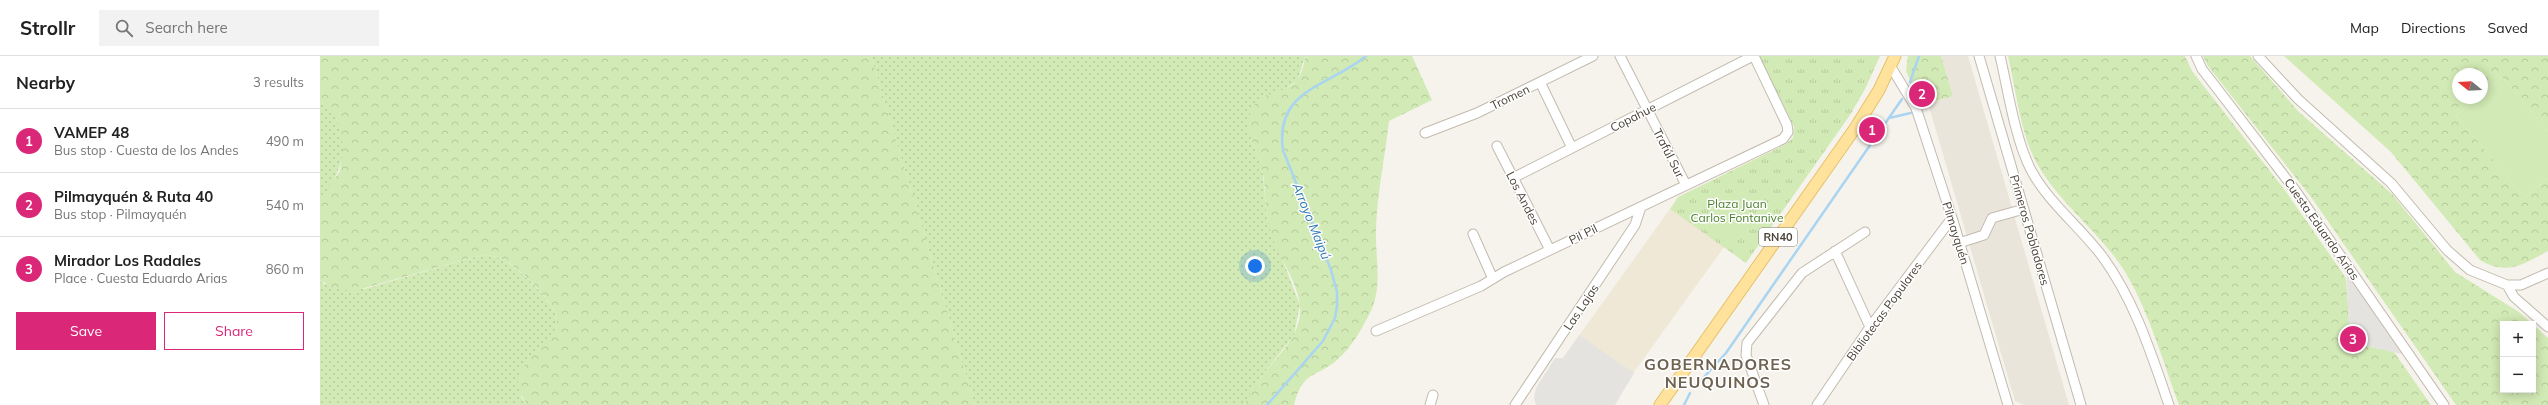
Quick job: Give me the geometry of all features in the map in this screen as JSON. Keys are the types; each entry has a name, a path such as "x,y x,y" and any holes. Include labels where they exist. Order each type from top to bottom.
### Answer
{"main road":[{"name":"RN40","path":"1660,405 1856,127 1891,66 1895,56"}],"street":[{"name":"Tromen","path":"1425,133 1477,113 1593,56"},
{"name":"Trafúl Sur","path":"1620,56 1686,185"},
{"name":"Copahue","path":"1513,178 1754,56"},
{"name":"Pil Pil","path":"1376,331 1493,279 1550,250 1783,139 1788,132 1786,122 1754,56"},
{"name":"Primeros Pobladores","path":"1979,56 2081,405"},
{"path":"2000,56 2024,150 2031,170 2044,189 2094,246 2117,279 2146,336 2169,405"},
{"name":"Cuesta Eduardo Arias","path":"2196,56 2202,70 2301,198 2444,405"},
{"path":"2258,56 2298,99 2400,192 2455,258 2479,276 2507,286 2521,285 2548,273"},
{"name":"Pilmayquén","path":"1891,66 1914,104 1952,218 2008,405"},
{"path":"1540,82 1572,148"},
{"name":"Los Andes","path":"1497,146 1550,250"},
{"name":"Las Lajas","path":"1515,405 1635,225 1641,207"},
{"path":"1959,243 1984,235 1992,218 2024,209"},
{"name":"Bibliotecas Populares","path":"1820,404 1870,327 1952,218"},
{"path":"1764,405 1746,355 1747,343 1796,279 1809,268 1865,232"},
{"path":"1473,234 1493,279"},
{"path":"1835,251 1870,327"},
{"path":"2507,286 2514,297 2548,327"},
{"path":"1430,405 1433,395"}],"shaded area":[{"path":"1941,56 1968,56 2069,405 2024,405 2015,401 1928,103 1953,96"},
{"path":"1670,209 1724,247 1621,390 1563,358"},
{"path":"2346,263 2410,356 2362,345 2353,339 2349,329"},
{"path":"1579,335 1634,373 1615,405 1536,405 1534,398 1536,388 1555,358 1563,358"}],"green space":[{"path":"320,56 871,56 975,405 528,405 519,391 518,379 522,369 547,342 554,332 557,321 551,305 543,295 525,276 506,261 494,256 478,256 354,291 333,288 320,280 320,200 340,171 343,146 337,120 320,102"},
{"path":"871,56 1305,56 1298,80 1285,89 1251,139 1262,165 1267,219 1300,305 1294,335 1258,381 1245,405 975,405"},
{"path":"1305,56 1412,56 1432,100 1389,121 1379,189 1377,216 1376,239 1378,278 1376,297 1373,306 1358,334 1349,348 1338,359 1306,380 1302,385 1294,405 1245,405 1250,393 1291,339 1297,328 1300,315 1298,294 1273,240 1270,230 1266,214 1263,172 1249,132 1249,121 1253,108 1259,100 1286,88 1295,82 1301,72"},
{"name":"Plaza Juan Carlos Fontanive","path":"1759,56 1880,56 1865,89 1850,115 1746,263 1670,209 1678,197 1786,144 1793,138 1794,127"},
{"path":"1908,56 1941,56 1953,96 1921,105 1906,71"},
{"path":"2008,56 2185,56 2192,71 2284,189 2346,278 2350,333 2362,345 2394,352 2431,405 2179,405 2143,306 2127,275 2106,247 2049,181 2033,155 2023,128"},
{"path":"2203,56 2250,56 2298,111 2392,194 2455,272 2519,312 2529,321 2500,321 2500,393 2536,393 2536,328 2548,338 2548,405 2456,405 2311,197 2208,66"},
{"path":"2284,56 2548,56 2548,131 2502,77 2488,89 2488,68 2452,68 2452,104 2470,104 2456,116 2525,197 2548,178 2548,251 2523,264 2507,268 2490,265 2480,260 2391,152"},
{"path":"2502,77 2548,131 2548,178 2525,197 2456,116 2470,104 2488,104 2488,89"},
{"path":"320,102 332,112 339,124 343,137 343,150 341,163 336,176 329,189 320,200"},
{"path":"1731,192 1751,207 1725,244 1704,229"},
{"path":"478,256 496,257 506,261 535,286 544,296 556,315 557,322 552,337 542,359 521,397 528,405 320,405 320,280 324,284 364,289"}],"waterway":[{"name":"Arroyo Maipú","path":"1267,405 1323,341 1335,318 1337,306 1337,292 1331,270 1283,150 1283,130 1287,114 1296,101 1308,91 1352,66 1366,56"},
{"path":"1910,82 1919,56"},
{"path":"1694,388 1726,353 1902,99"},
{"path":"1889,118 1915,112"},
{"path":"1684,405 1690,393"}],"place":[{"name":"Pilmayquén & Ruta 40","path":"1922,94"},
{"name":"VAMEP 48","path":"1872,130"},
{"name":"Mirador Los Radales","path":"2353,339"}],"district":[{"name":"GOBERNADORES NEUQUINOS","path":"1718,373"}]}
